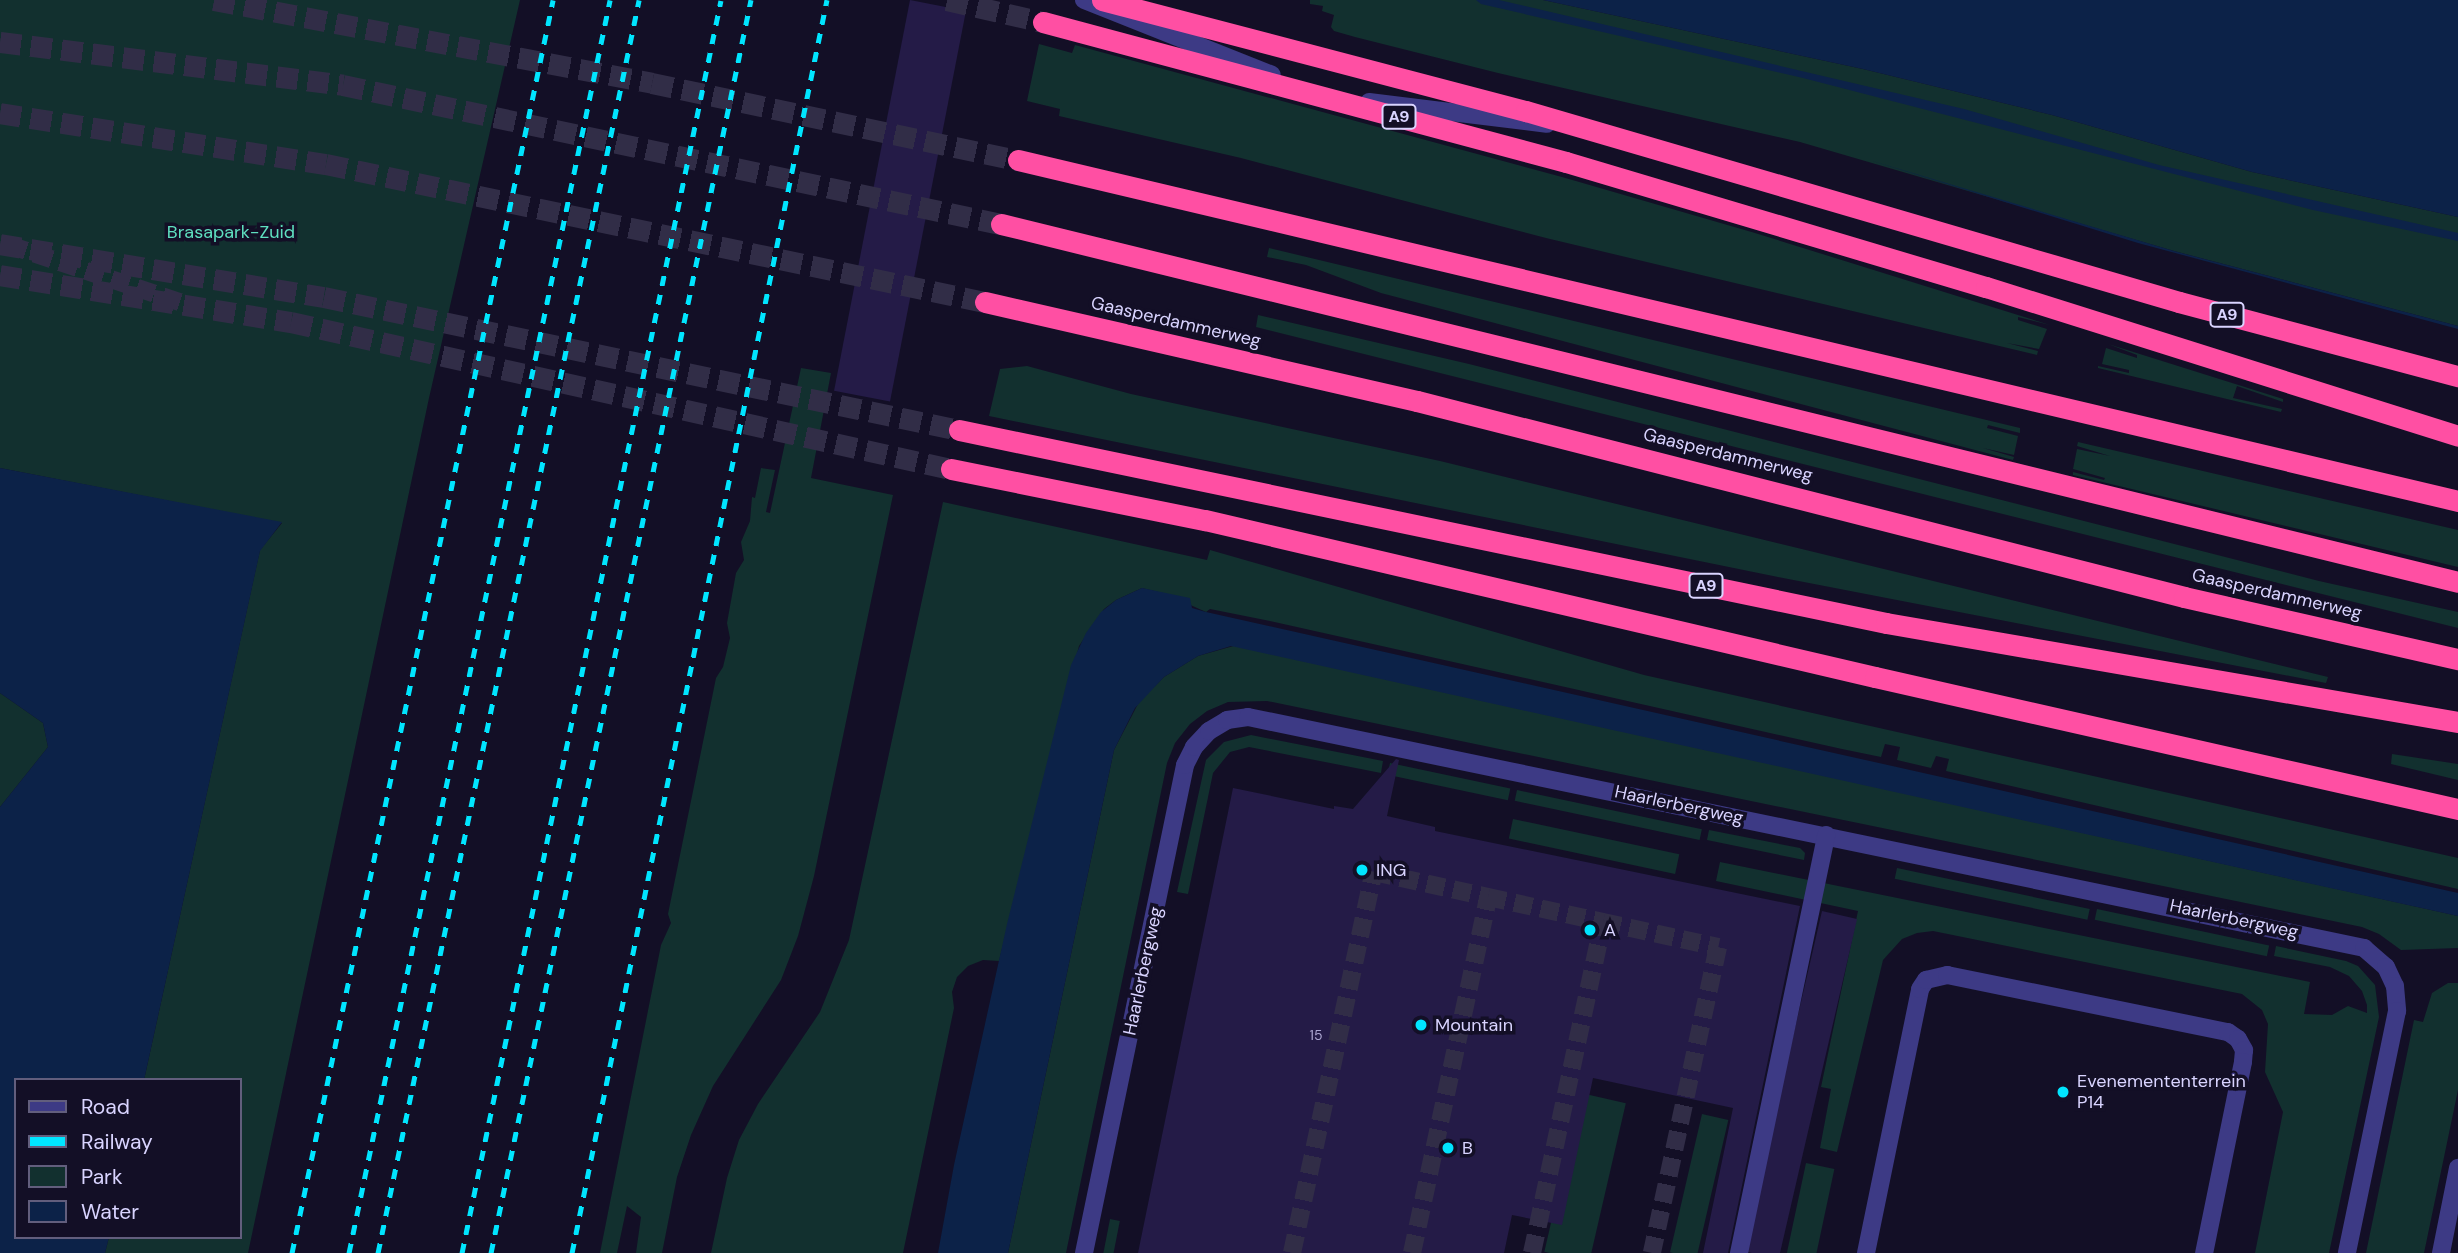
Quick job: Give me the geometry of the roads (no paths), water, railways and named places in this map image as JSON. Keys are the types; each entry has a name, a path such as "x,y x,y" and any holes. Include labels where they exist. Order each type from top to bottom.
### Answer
{"highway":[{"name":"A9","path":"1102,0 1424,83 2179,302 2458,376"},
{"name":"A9","path":"1043,22 1325,96 1766,221 2458,436"},
{"path":"1018,160 2458,501"},
{"path":"1001,224 2458,582"},
{"name":"Gaasperdammerweg","path":"985,302 1416,401 2184,597 2458,659"},
{"name":"A9","path":"959,430 1886,623 2458,722"},
{"path":"951,469 1205,520 1861,674 2458,809"}],"street":[{"path":"1084,0 1325,96 1581,128"},
{"name":"Haarlerbergweg","path":"1084,1253 1185,765 1198,741 1220,724 1248,717 2345,942 2375,955 2386,967 2395,986 2397,1011 2347,1253"},
{"path":"1739,1253 1826,835"},
{"path":"1866,1253 1920,989 1926,980 1947,975 2228,1032 2238,1039 2244,1050 2243,1062 2204,1253"},
{"path":"2441,1253 2458,1168"}],"water":[{"path":"1476,0 1499,0 1964,109 2159,165 2458,233 2458,241 2313,210 1803,78 1481,4"},
{"path":"1543,0 2458,0 2458,217 2252,172 2052,115 1863,69"},
{"path":"1869,160 2174,251 2458,326 2458,329 2138,243"},
{"path":"0,468 282,522 260,551 144,1078 14,1078 14,1239 108,1239 105,1253 0,1253 0,807 48,747 43,723 0,693"},
{"path":"1142,588 1190,598 1192,608 1206,612 2458,893 2458,916 1231,646 1198,656 1164,677 1135,708 1114,750 1008,1253 938,1253 954,1165 1007,924 1071,665 1086,633 1101,612 1116,600"}],"tunnel":[{"path":"214,0 652,83 1018,160"},
{"path":"947,0 1043,22"},
{"path":"0,42 343,85 1001,224"},
{"path":"0,113 326,164 985,302"},
{"path":"0,244 324,297 959,430"},
{"path":"9,245 185,304"},
{"path":"0,275 291,322 951,469"},
{"path":"1292,1253 1374,872 1488,897"},
{"path":"1412,1253 1488,897 1603,922"},
{"path":"1532,1253 1603,922 1718,947 1652,1253"}],"railway":[{"path":"292,1253 553,0"},
{"path":"349,1253 610,0"},
{"path":"378,1253 639,0"},
{"path":"462,1253 721,0"},
{"path":"491,1253 751,0"},
{"path":"572,1253 827,0"}],"place":[{"name":"ING","path":"1362,870"},
{"name":"A","path":"1590,930"},
{"name":"Mountain","path":"1421,1025"},
{"name":"Evenemententerrein P14","path":"2063,1092"},
{"name":"B","path":"1448,1148"}],"park label":[{"name":"Brasapark-Zuid","path":"231,232"}]}
